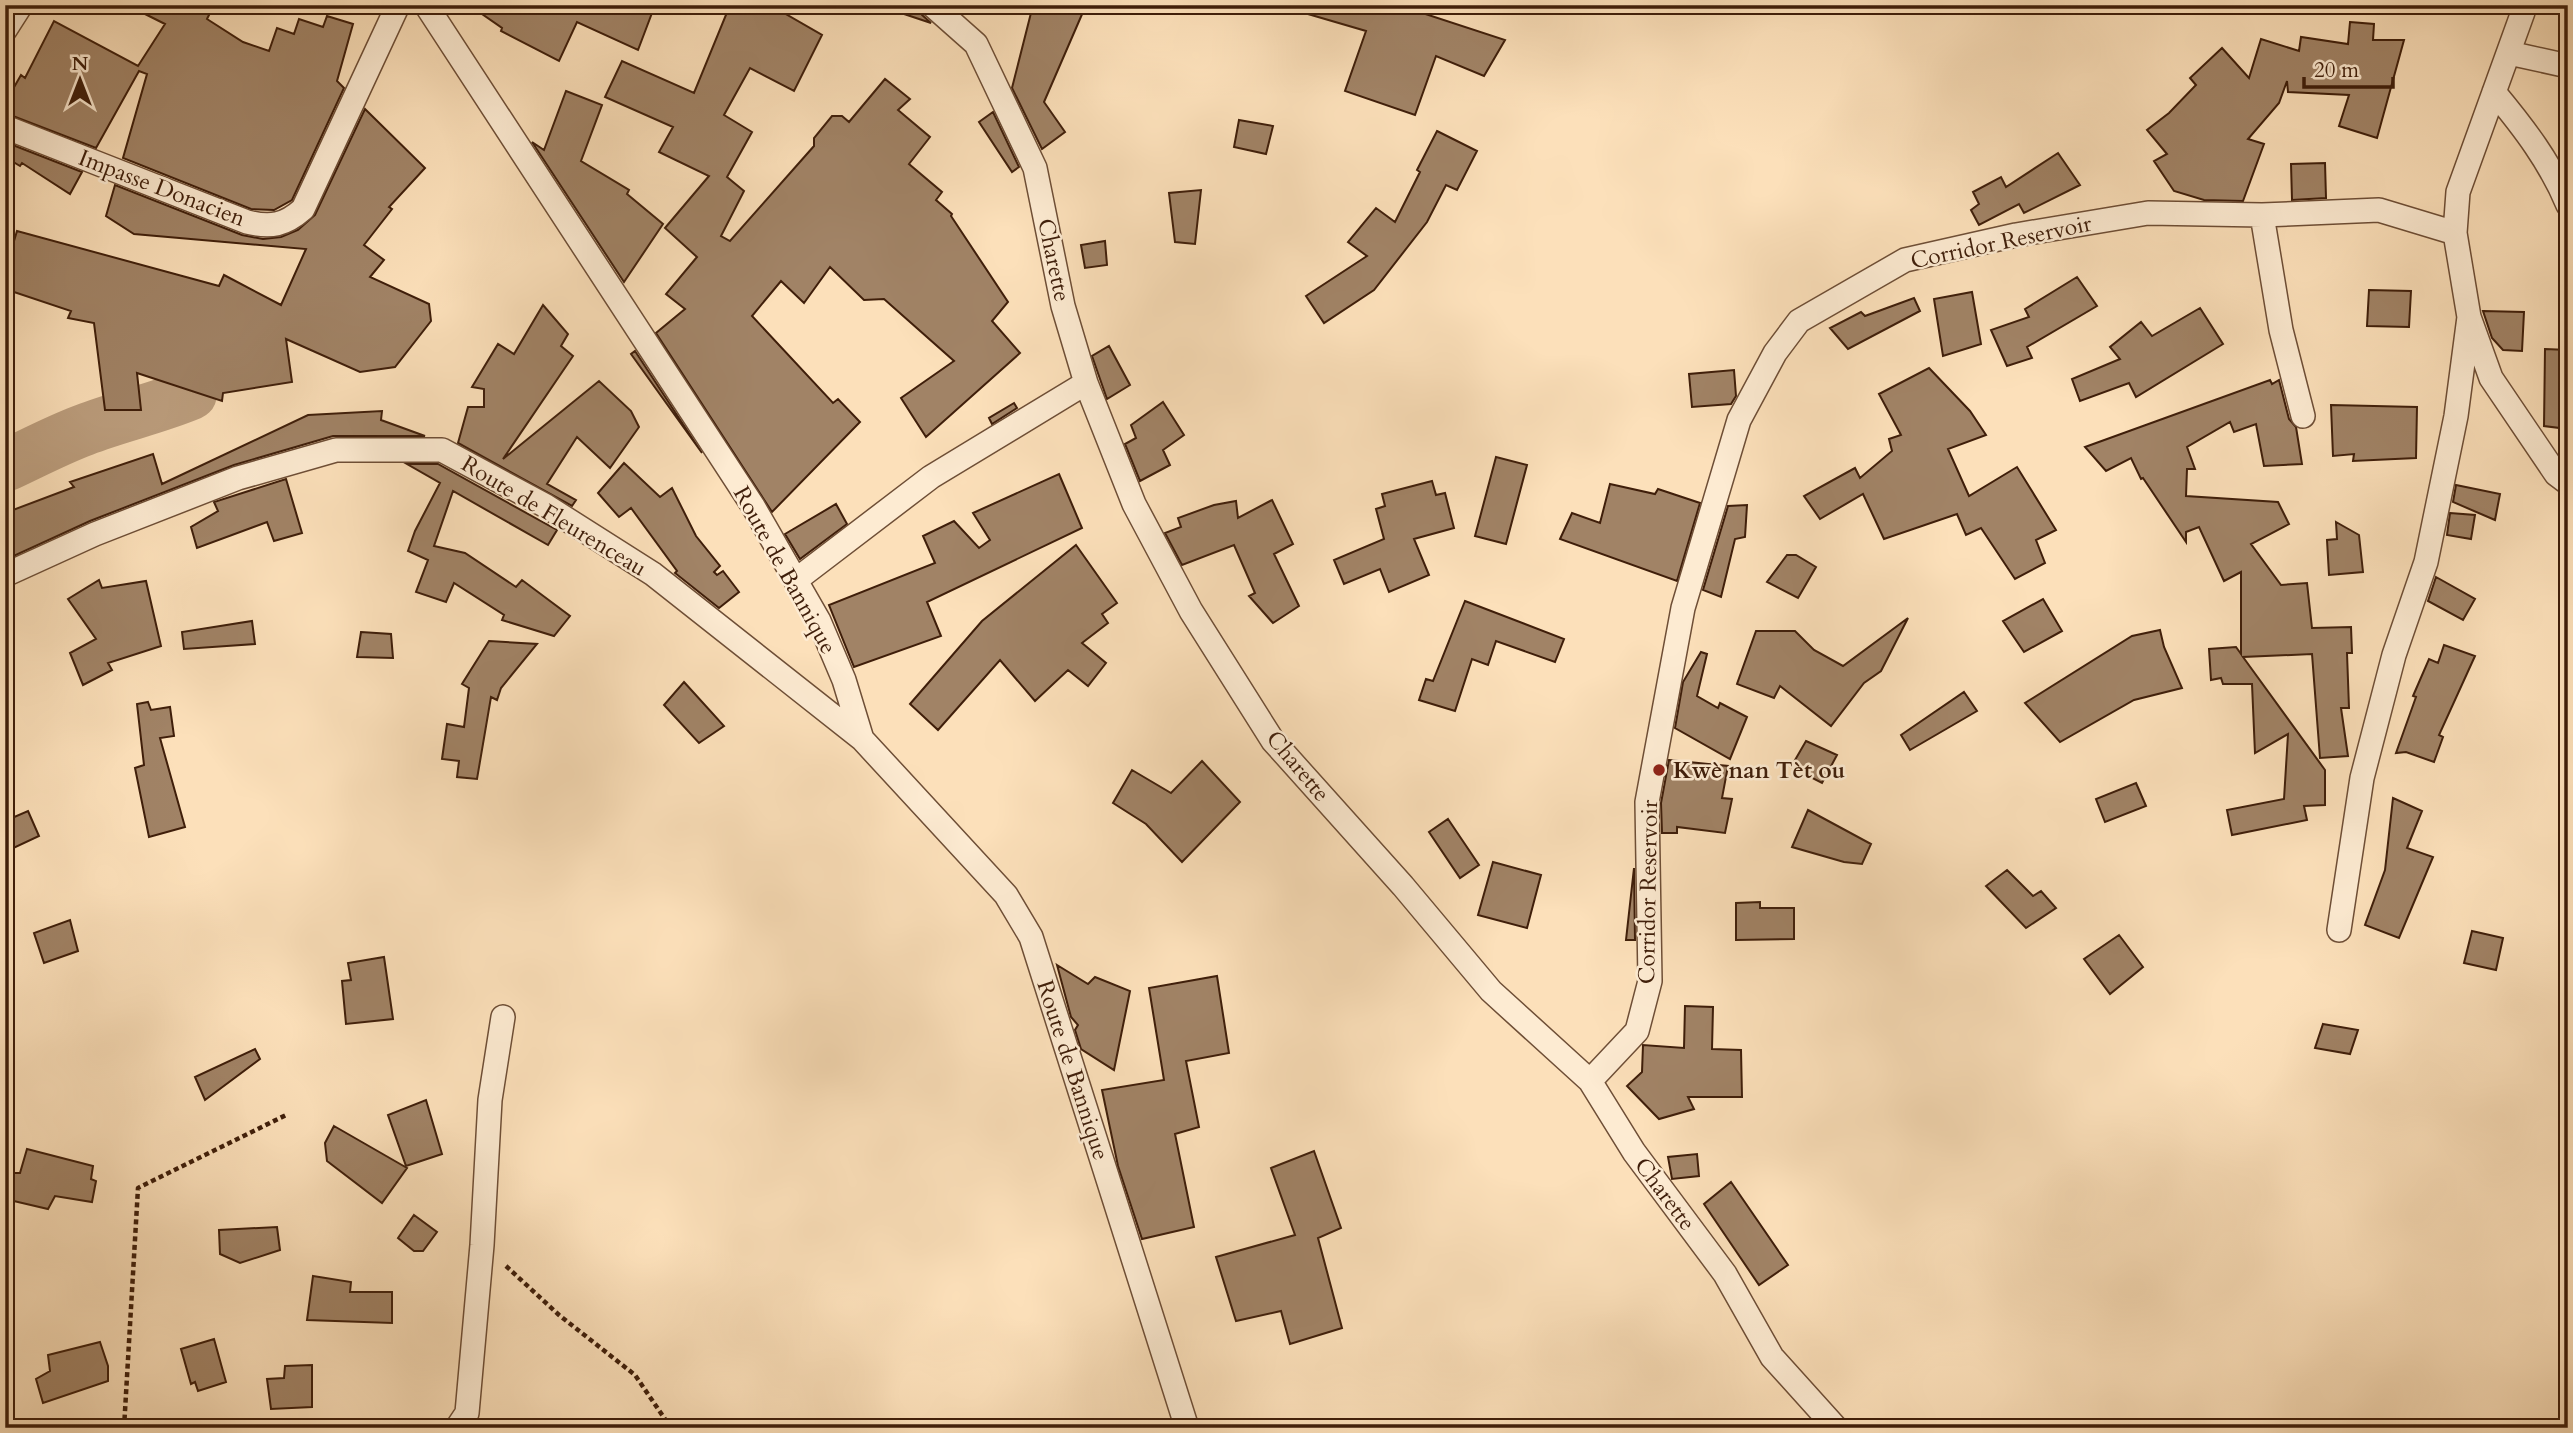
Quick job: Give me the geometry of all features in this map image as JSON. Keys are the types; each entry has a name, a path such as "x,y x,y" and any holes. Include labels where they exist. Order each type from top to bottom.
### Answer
{"street":[{"path":"5,30 21,5"},
{"name":"Impasse Donacien","path":"5,127 247,222 265,226 287,223 303,209 398,5"},
{"name":"Route de Bannique","path":"426,5 752,506 796,580 819,621 844,680 862,739 1006,895 1031,937 1187,1428"},
{"name":"Charette","path":"932,5 976,44 1035,168 1063,306 1086,383 1134,504 1191,611 1273,741 1404,886 1491,991 1590,1081 1634,1152 1725,1274 1772,1357 1836,1428"},
{"path":"2524,8 2458,192 2455,233 2469,317 2491,378 2556,474 2568,483"},
{"path":"2509,53 2568,65"},
{"path":"2494,92 2555,174 2568,205"},
{"name":"Corridor Reservoir","path":"1590,1081 1637,1031 1650,981 1647,803 1662,713 1687,595 1739,420 1775,353 1798,321 1905,260 2016,236 2148,213 2262,215 2379,211 2455,233"},
{"path":"2262,215 2281,330 2303,416"},
{"path":"2339,930 2362,778 2395,655 2426,562 2456,416 2469,317"},
{"path":"796,580 932,477 1086,383"},
{"name":"Route de Fleurenceau","path":"5,575 95,534 238,478 336,450 442,450 546,506 653,574 862,739"},
{"path":"457,1428 467,1413 482,1245 490,1100 503,1017"}],"path":[{"path":"124,1428 138,1188 288,1114"},
{"path":"482,1245 559,1315 635,1375 671,1428"}],"building":[{"path":"127,5 214,5 207,19 243,42 269,51 277,28 294,34 299,19 323,27 327,16 353,24 337,81 344,88 292,200 274,210 251,209 123,158 147,74 139,71 96,148 5,113 5,103 21,75 25,78 54,21 138,66 165,24"},
{"path":"469,5 655,5 638,50 577,22 559,61 501,31 502,28"},
{"path":"730,5 770,5 822,35 794,91 750,68 724,115 752,132 727,177 744,191 721,236 730,241 814,146 814,138 832,116 842,116 849,122 885,79 910,99 898,110 930,137 909,164 942,192 936,200 952,214 1008,302 992,321 1020,353 926,437 901,398 954,361 884,299 864,300 830,267 804,303 781,281 752,316 833,403 838,399 860,422 772,512 656,333 685,309 666,294 697,257 665,228 709,176 659,152 673,127 605,97 622,61 694,93"},
{"path":"892,5 918,5 922,15 931,23 892,10"},
{"path":"1033,5 1064,5 1083,12 1044,102 1065,132 1042,149 1012,88"},
{"path":"1302,5 1398,5 1505,40 1484,76 1436,56 1415,115 1345,91 1366,31 1301,12"},
{"path":"2350,22 2374,24 2373,40 2404,40 2377,138 2339,126 2349,95 2288,92 2287,81 2279,103 2248,139 2264,144 2243,201 2204,200 2174,191 2154,161 2167,154 2147,130 2169,113 2196,85 2190,78 2222,48 2249,78 2261,39 2299,51 2301,37 2348,44"},
{"path":"566,91 602,105 581,161 629,190 627,194 663,224 624,282 532,142 544,150"},
{"path":"365,109 425,168 389,207 392,209 364,245 384,260 370,277 429,304 431,321 395,367 360,372 286,339 292,382 223,393 222,401 137,373 141,410 105,410 94,323 68,318 71,311 5,289 5,241 14,241 17,231 219,286 224,275 281,305 306,249 134,234 106,216 115,185 242,235 263,239 281,237 298,230 315,215"},
{"path":"993,112 1019,167 1012,172 979,122"},
{"path":"1239,120 1273,126 1266,154 1234,147"},
{"path":"1437,131 1477,151 1457,190 1446,185 1427,222 1374,290 1324,323 1306,296 1367,256 1348,242 1376,208 1395,222"},
{"path":"5,142 82,172 70,194 22,163 20,166 5,157"},
{"path":"2058,153 2080,185 2024,213 2019,204 1979,225 1971,210 1979,204 1973,192 2001,177 2006,187"},
{"path":"2325,163 2326,198 2292,200 2291,164"},
{"path":"1201,190 1195,244 1175,242 1169,193"},
{"path":"1105,241 1107,265 1085,268 1081,245"},
{"path":"2077,277 2097,306 2027,347 2032,358 2007,366 1991,330 2029,317 2025,309"},
{"path":"2369,290 2411,291 2409,327 2367,326"},
{"path":"1972,292 1981,344 1943,356 1934,299"},
{"path":"1914,298 1920,311 1848,349 1830,328 1861,312 1865,316"},
{"path":"543,305 568,334 561,346 573,356 503,459 599,381 631,411 639,427 610,468 577,437 547,484 576,500 572,506 458,443 468,407 484,407 484,389 472,387 498,344 514,354"},
{"path":"2200,308 2223,344 2136,397 2129,383 2080,401 2072,379 2120,359 2110,347 2141,322 2152,336"},
{"path":"2483,311 2524,312 2522,351 2503,350 2492,338"},
{"path":"1109,346 1130,385 1107,399 1092,356"},
{"path":"2545,349 2568,350 2568,429 2544,426"},
{"path":"635,351 702,453 631,354"},
{"path":"1929,368 1970,411 1986,435 1948,449 1969,496 2017,467 2056,530 2036,540 2045,563 2015,579 1981,528 1966,535 1957,514 1884,539 1863,494 1820,519 1804,496 1855,468 1860,478 1892,451 1889,439 1901,435 1879,394"},
{"path":"1734,370 1736,396 1731,404 1692,407 1689,374"},
{"path":"2270,380 2272,384 2279,380 2289,419 2296,427 2302,464 2264,466 2256,424 2234,432 2230,422 2187,447 2195,469 2187,469 2186,496 2278,502 2289,524 2251,544 2281,585 2307,583 2312,628 2351,627 2352,653 2347,653 2349,708 2341,708 2348,756 2320,758 2312,654 2243,657 2325,770 2325,805 2304,806 2307,820 2232,835 2227,810 2284,799 2288,734 2255,753 2252,684 2223,684 2221,678 2211,680 2209,649 2236,647 2241,654 2241,572 2224,581 2199,527 2186,532 2186,542 2143,478 2141,479 2131,458 2106,471 2085,447"},
{"path":"1163,402 1184,435 1163,450 1170,465 1140,481 1125,444 1136,438 1131,425"},
{"path":"1014,403 1017,408 992,424 989,418"},
{"path":"2331,405 2417,407 2416,458 2353,461 2354,454 2333,456"},
{"path":"382,411 381,420 425,436 333,436 234,465 90,521 5,560 5,513 74,487 70,482 153,454 162,484 308,415"},
{"path":"1496,457 1527,465 1506,544 1475,536"},
{"path":"624,463 660,497 672,488 696,536 720,566 714,572 717,575 723,571 739,592 719,608 675,573 677,571 631,508 619,517 598,493"},
{"path":"407,464 438,464 557,530 548,545 453,491 434,546 465,553 516,587 522,580 570,616 554,636 502,620 504,615 454,583 446,602 416,592 428,560 408,551 415,531 440,483"},
{"path":"1059,474 1082,528 927,602 941,636 854,667 829,605 935,563 923,536 954,521 979,548 990,540 973,513"},
{"path":"286,479 302,533 274,541 267,522 197,548 191,527 218,511 214,502"},
{"path":"1432,481 1436,495 1445,493 1454,528 1414,539 1429,575 1389,592 1380,569 1344,584 1334,560 1384,539 1376,509 1385,506 1382,494"},
{"path":"1610,484 1655,494 1658,489 1700,503 1677,581 1560,539 1572,513 1600,523"},
{"path":"2456,485 2500,494 2495,520 2453,502"},
{"path":"1272,500 1293,544 1274,554 1299,606 1273,623 1249,596 1255,593 1234,545 1182,565 1165,533 1181,527 1178,518 1214,505 1236,501 1238,518"},
{"path":"836,504 847,524 800,559 785,534"},
{"path":"1747,505 1745,537 1735,539 1721,597 1703,590 1728,506"},
{"path":"2450,513 2475,515 2471,539 2447,535"},
{"path":"2336,522 2359,535 2363,572 2329,575 2327,540 2337,539"},
{"path":"1076,545 1117,603 1102,614 1108,623 1082,643 1106,663 1088,686 1068,670 1035,701 1000,660 938,730 910,704 982,621"},
{"path":"1787,555 1796,555 1816,567 1798,598 1767,582"},
{"path":"2436,577 2475,599 2463,620 2428,601"},
{"path":"99,580 102,588 146,581 161,646 108,663 112,670 83,685 70,653 96,639 68,599"},
{"path":"2043,599 2062,631 2024,652 2003,621"},
{"path":"1465,601 1564,639 1555,662 1496,641 1488,665 1472,659 1455,711 1419,700 1426,679 1433,681"},
{"path":"1908,618 1881,671 1864,683 1831,726 1780,686 1774,698 1737,684 1756,631 1795,631 1814,650 1843,666"},
{"path":"252,621 255,644 184,649 182,632"},
{"path":"2160,630 2164,647 2182,688 2134,700 2060,742 2025,703 2132,636"},
{"path":"361,632 391,634 393,658 357,657"},
{"path":"489,641 537,644 501,688 497,700 491,697 477,779 457,777 459,761 442,759 447,724 464,727 469,688 462,684"},
{"path":"2444,645 2475,656 2439,735 2443,737 2434,762 2406,752 2396,753 2416,697 2413,696 2429,659 2438,663"},
{"path":"1701,652 1707,654 1697,696 1718,708 1720,703 1747,717 1730,759 1675,728 1683,682"},
{"path":"684,682 724,726 699,743 664,705"},
{"path":"1964,692 1977,711 1910,750 1901,735"},
{"path":"148,702 151,710 170,707 174,736 160,738 185,827 149,837 135,768 144,765 137,704"},
{"path":"1806,741 1837,755 1822,783 1791,767"},
{"path":"1669,760 1728,766 1722,798 1732,799 1725,833 1677,827 1677,833 1662,833 1661,803"},
{"path":"1202,761 1240,802 1182,862 1146,824 1113,803 1132,770 1171,793"},
{"path":"2136,783 2146,806 2105,822 2096,799"},
{"path":"2393,798 2422,811 2407,848 2433,857 2399,938 2365,925 2385,870"},
{"path":"1808,810 1871,844 1862,864 1844,862 1792,847"},
{"path":"28,811 39,836 5,852 5,821"},
{"path":"1448,819 1479,865 1460,878 1429,832"},
{"path":"1493,862 1541,875 1527,928 1478,915"},
{"path":"1634,868 1635,940 1626,940"},
{"path":"2007,870 2033,896 2041,891 2056,908 2026,928 1986,886"},
{"path":"1760,902 1760,908 1794,908 1794,939 1736,940 1736,903"},
{"path":"70,920 78,951 44,963 34,933"},
{"path":"2472,931 2503,938 2496,970 2464,963"},
{"path":"2119,935 2143,967 2110,994 2084,959"},
{"path":"384,957 393,1019 346,1024 342,981 351,980 348,963"},
{"path":"1057,965 1088,984 1095,977 1130,991 1114,1070 1081,1049 1075,1030 1078,1025 1071,1017"},
{"path":"1217,976 1229,1053 1186,1061 1199,1127 1175,1134 1194,1227 1142,1239 1118,1166 1102,1090 1164,1080 1149,988"},
{"path":"1685,1006 1713,1007 1712,1049 1741,1050 1742,1097 1688,1097 1694,1109 1659,1119 1627,1086 1642,1072 1643,1045 1684,1048"},
{"path":"2323,1024 2358,1030 2350,1054 2315,1048"},
{"path":"255,1049 260,1059 205,1100 195,1077"},
{"path":"426,1100 442,1154 406,1166 388,1115"},
{"path":"334,1126 407,1168 382,1203 327,1161 325,1143"},
{"path":"27,1149 93,1166 91,1179 96,1181 92,1202 55,1196 48,1209 5,1199 5,1173 20,1173"},
{"path":"1314,1151 1341,1228 1318,1238 1342,1328 1290,1344 1281,1311 1236,1321 1216,1257 1295,1235 1271,1168"},
{"path":"1697,1154 1699,1176 1672,1179 1668,1157"},
{"path":"1731,1182 1788,1265 1759,1285 1704,1204"},
{"path":"414,1215 437,1232 423,1251 414,1251 398,1238"},
{"path":"277,1227 280,1250 240,1263 220,1254 219,1230"},
{"path":"313,1276 351,1282 350,1292 392,1292 392,1323 307,1320"},
{"path":"214,1339 226,1382 198,1391 195,1382 191,1384 181,1349"},
{"path":"100,1342 108,1366 108,1381 43,1403 36,1379 50,1371 48,1355"},
{"path":"312,1365 312,1407 271,1409 267,1379 284,1378 285,1366"}],"waterway":[{"path":"5,466 84,430 191,394"}],"place":[{"name":"Kwè nan Tèt ou","path":"1659,770"}]}
